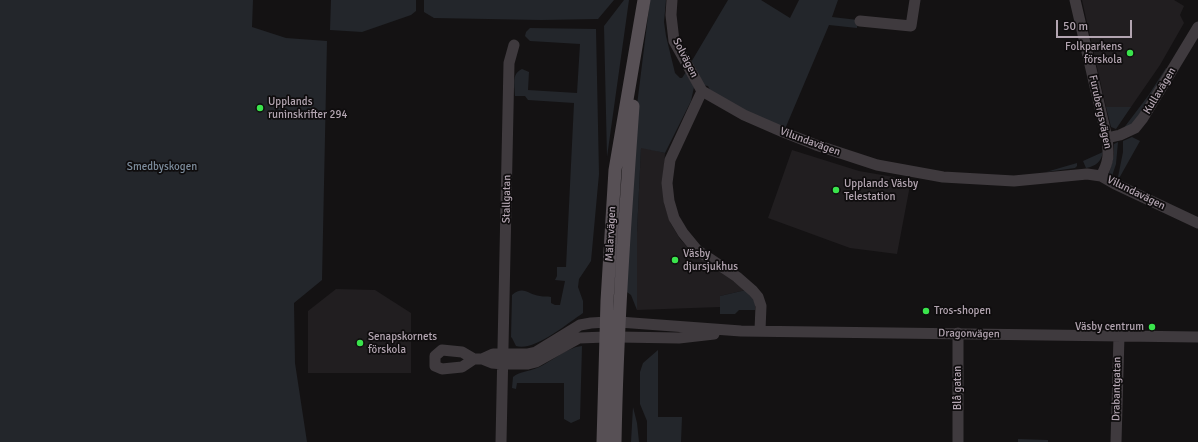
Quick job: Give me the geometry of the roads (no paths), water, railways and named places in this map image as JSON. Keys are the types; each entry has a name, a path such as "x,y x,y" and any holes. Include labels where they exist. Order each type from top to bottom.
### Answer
{"main road":[{"name":"Mälarvägen","path":"602,442 639,28 644,0"},
{"name":"Mälarvägen","path":"612,337 616,373 615,442"}],"street":[{"name":"Solvägen","path":"672,0 671,16 674,41 702,91"},
{"path":"860,21 911,26 915,0"},
{"name":"Furubergsvägen","path":"1075,0 1107,138 1109,152 1107,165 1101,176"},
{"name":"Kullavägen","path":"1107,138 1120,135 1135,128 1143,118 1198,28"},
{"name":"Stallgatan","path":"502,442 509,63 514,45"},
{"name":"Vilundavägen","path":"702,91 744,115 783,132 816,145 877,165 943,178 1014,181 1087,174 1101,176 1115,184 1198,222"},
{"path":"702,91 670,160 667,183 669,201 674,218 683,233 697,250 736,277 758,297 761,306 760,330"},
{"path":"503,359 536,352 580,325 591,322 613,322"},
{"name":"Dragonvägen","path":"613,322 740,330 1198,337"},
{"name":"Dragonvägen","path":"612,337 679,338 740,330"},
{"name":"Blå gatan","path":"958,333 958,442"},
{"name":"Drabantgatan","path":"1116,442 1119,336"},
{"path":"478,359 493,354 503,359 528,364 536,362 579,338 612,337"}],"place":[{"name":"Folkparkens förskola","path":"1130,53"},
{"name":"Upplands runinskrifter 294","path":"260,108"},
{"name":"Upplands Väsby Telestation","path":"836,190"},
{"name":"Väsby djursjukhus","path":"675,260"},
{"name":"Tros-shopen","path":"926,311"},
{"name":"Väsby centrum","path":"1152,327"},
{"name":"Senapskornets förskola","path":"360,343"}],"park label":[{"name":"Smedbyskogen","path":"162,167"}]}
